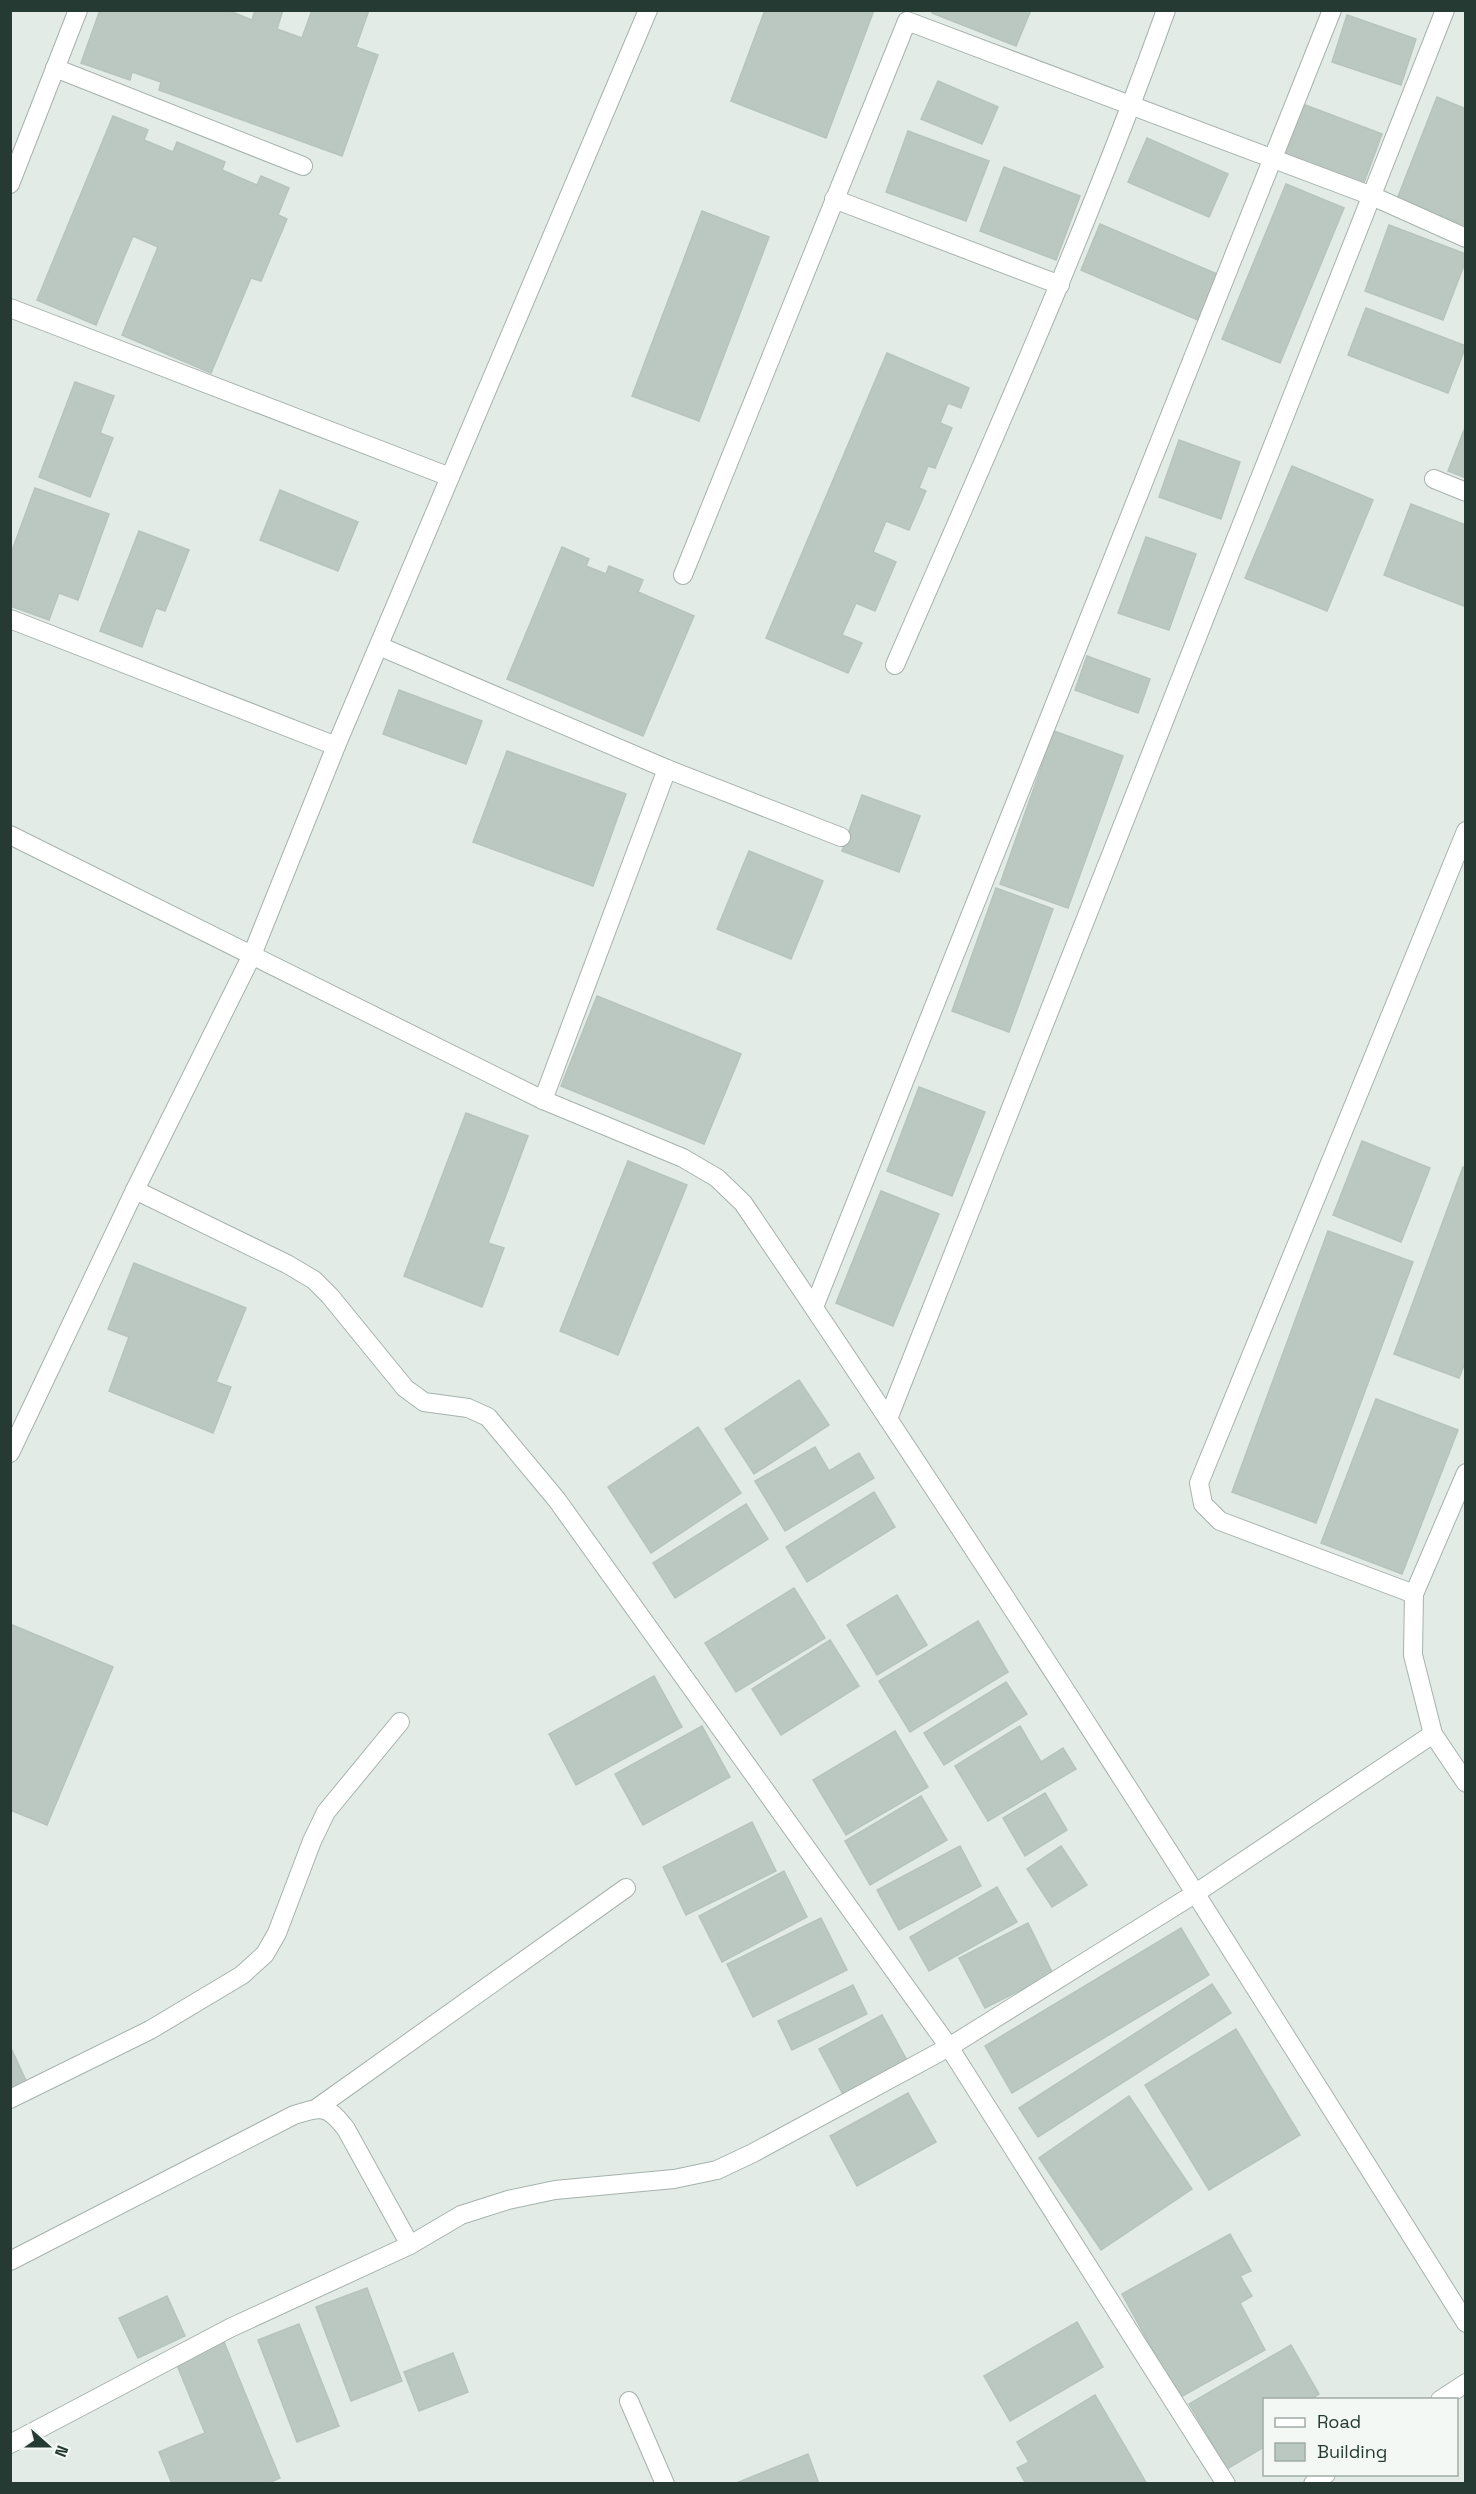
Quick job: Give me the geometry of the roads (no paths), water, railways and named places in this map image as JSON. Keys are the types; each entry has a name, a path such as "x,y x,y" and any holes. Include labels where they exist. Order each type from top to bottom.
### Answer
{"street":[{"path":"10,184 78,10"},
{"path":"10,1453 135,1190 252,955 336,746 648,10"},
{"path":"895,665 1060,285 1133,104 1166,10"},
{"path":"814,1307 1332,10"},
{"path":"888,1419 1445,10"},
{"path":"682,575 909,16 1372,196 1466,238"},
{"path":"55,68 303,166"},
{"path":"834,199 1060,285"},
{"path":"10,308 450,477"},
{"path":"1434,479 1466,492"},
{"path":"10,619 336,746"},
{"path":"379,646 667,769 841,837"},
{"path":"543,1100 667,769"},
{"path":"1414,1594 1220,1521 1203,1504 1199,1483 1466,831"},
{"path":"10,835 543,1100 683,1158 717,1178 743,1203 888,1419 1196,1893 1466,2323"},
{"path":"135,1190 287,1264 314,1280 330,1296 405,1388 424,1401 468,1408 488,1417 557,1500 949,2047 1226,2484"},
{"path":"1466,1473 1414,1594 1413,1655 1433,1734 1466,1783"},
{"path":"10,2099 150,2030 242,1976 265,1954 276,1933 312,1841 326,1812 400,1722"},
{"path":"10,2444 230,2328 410,2245 461,2215 508,2200 555,2190 674,2179 717,2170 753,2153 949,2047 1196,1893 1433,1734"},
{"path":"10,2261 294,2115 316,2108 626,1888"},
{"path":"316,2108 334,2113 346,2129 410,2245"},
{"path":"1443,2398 1466,2383"},
{"path":"629,2401 665,2484"}]}
